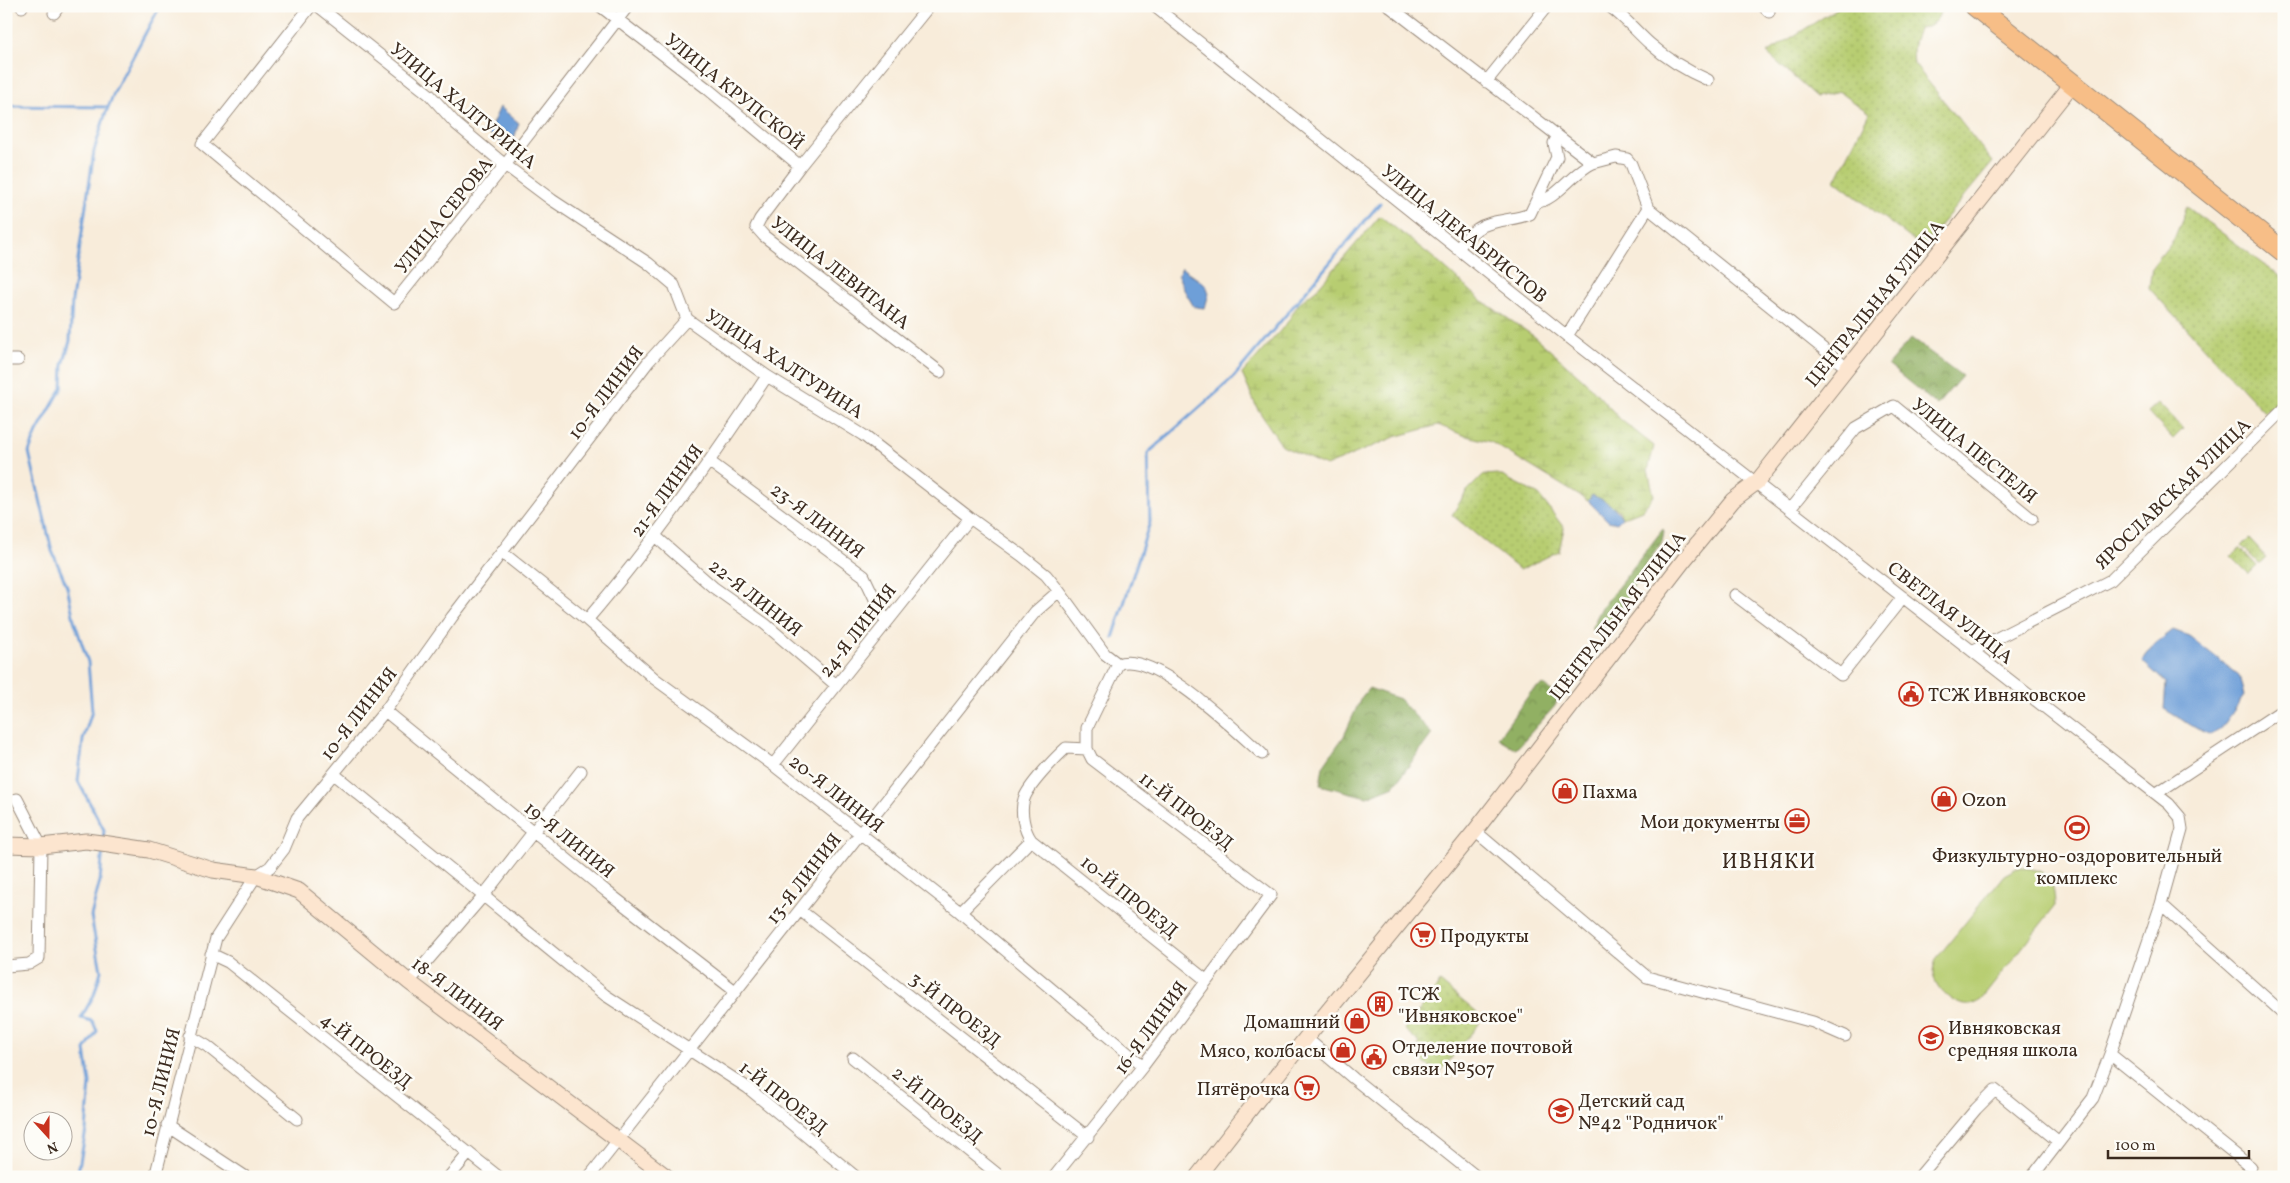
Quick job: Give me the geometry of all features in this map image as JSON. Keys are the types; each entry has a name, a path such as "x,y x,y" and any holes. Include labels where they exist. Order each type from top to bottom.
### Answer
{"highway":[{"path":"1975,6 2284,252"}],"street":[{"name":"УЛИЦА СЕРОВА","path":"310,6 202,144 394,302 505,165 628,6"},
{"name":"УЛИЦА ХАЛТУРИНА","path":"318,6 430,95 456,124 505,165 552,200 648,263 674,285 687,319 766,376 863,435 1046,575 1105,654 1118,664"},
{"name":"УЛИЦА КРУПСКОЙ","path":"600,6 709,90 800,166"},
{"path":"800,166 929,6"},
{"name":"УЛИЦА ДЕКАБРИСТОВ","path":"1154,6 1457,250 1757,482"},
{"path":"1389,6 1593,163"},
{"path":"1486,82 1547,6"},
{"path":"1609,6 1622,16 1650,44 1685,70 1708,80"},
{"name":"ЦЕНТРАЛЬНАЯ УЛИЦА","path":"1197,1177 1306,1038 1474,831 1684,560 1733,500 1757,482 2073,83"},
{"path":"1457,250 1476,230 1487,224 1518,219 1530,214 1557,157 1554,142 1558,136"},
{"path":"1537,202 1549,198 1582,167 1616,157 1627,159 1631,164 1648,208 1847,368"},
{"name":"УЛИЦА ЛЕВИТАНА","path":"800,166 760,219 757,224 757,230 940,372"},
{"path":"1566,336 1648,208"},
{"name":"10-Я ЛИНИЯ","path":"155,1177 216,938 256,876 270,867 284,849 297,818 385,711 452,617 649,361 687,319"},
{"path":"6,360 18,360"},
{"name":"21-Я ЛИНИЯ","path":"587,620 629,571 710,462 766,376"},
{"name":"УЛИЦА ПЕСТЕЛЯ","path":"1790,509 1856,428 1894,406 2032,519"},
{"name":"ЯРОСЛАВСКАЯ УЛИЦА","path":"1972,651 2111,580 2284,409"},
{"name":"23-Я ЛИНИЯ","path":"710,462 864,576 886,622"},
{"name":"СВЕТЛАЯ УЛИЦА","path":"1757,482 2157,793 2180,817 2182,829 2162,904 2093,1098 2032,1177"},
{"name":"24-Я ЛИНИЯ","path":"773,765 970,518"},
{"name":"22-Я ЛИНИЯ","path":"655,536 713,587 765,624 836,685"},
{"name":"20-Я ЛИНИЯ","path":"503,553 587,620 655,679 773,765 960,912 1143,1066"},
{"name":"13-Я ЛИНИЯ","path":"588,1177 1046,600 1059,591"},
{"path":"1735,594 1841,675 1903,597"},
{"path":"960,912 1031,840 1024,829 1024,799 1051,761 1066,748 1087,749 1087,728 1118,664 1127,661 1138,663 1170,678 1225,720 1262,754"},
{"path":"2157,793 2284,709"},
{"name":"19-Я ЛИНИЯ","path":"385,711 533,832 735,991"},
{"name":"11-Й ПРОЕЗД","path":"1087,749 1092,759 1271,895"},
{"path":"409,982 484,895 581,772"},
{"name":"1-Й ПРОЕЗД","path":"334,774 605,995 748,1088 856,1177"},
{"path":"6,966 29,964 39,958 41,846 17,799"},
{"path":"1474,831 1647,977 1813,1022 1845,1036"},
{"name":"10-Й ПРОЕЗД","path":"1031,840 1206,980"},
{"name":"18-Я ЛИНИЯ","path":"6,845 41,846 86,841 150,850 213,870 256,876 299,890 409,982 668,1177"},
{"name":"16-Я ЛИНИЯ","path":"1054,1177 1088,1137 1143,1066 1271,895"},
{"path":"2162,904 2284,1014"},
{"name":"3-Й ПРОЕЗД","path":"801,911 1088,1137"},
{"name":"4-Й ПРОЕЗД","path":"211,954 228,962 499,1177"},
{"path":"190,1036 207,1046 297,1119"},
{"path":"1306,1038 1477,1177"},
{"path":"2110,1054 2251,1167"},
{"name":"2-Й ПРОЕЗД","path":"853,1058 1001,1177"},
{"path":"1920,1177 1976,1109 1995,1090 2059,1142"},
{"path":"167,1125 246,1177"},
{"path":"449,1177 470,1154"}],"green space":[{"path":"1841,6 1937,6 1940,12 1937,18 1930,25 1920,28 1914,41 1914,64 1993,162 1922,247 1835,181 1869,113 1840,92 1816,97 1767,53"},
{"path":"2187,207 2284,279 2284,395 2265,413 2149,288 2152,267 2174,239"},
{"path":"1380,216 1430,255 1481,300 1535,337 1585,381 1621,420 1654,446 1648,470 1654,496 1642,510 1622,518 1619,510 1592,495 1588,501 1491,442 1463,435 1438,425 1395,437 1326,466 1282,446 1257,408 1242,374 1287,323 1299,303 1316,290"},
{"path":"1911,338 1962,376 1937,405 1888,365"},
{"path":"2158,403 2183,429 2173,439 2148,412"},
{"path":"1498,474 1539,495 1564,528 1559,551 1520,570 1452,515 1466,492 1483,475"},
{"path":"1663,529 1662,542 1643,569 1616,618 1599,634 1591,629 1601,609"},
{"path":"2249,539 2266,557 2259,564 2242,546"},
{"path":"2240,548 2257,566 2249,574 2231,556"},
{"path":"1543,685 1559,696 1555,706 1516,749 1498,738 1531,692"},
{"path":"1369,688 1399,699 1432,734 1394,786 1367,797 1320,785 1323,766 1344,736 1361,698"},
{"path":"2017,868 2035,870 2047,876 2053,887 2055,906 1981,1000 1970,1005 1958,1003 1946,996 1937,985 1933,974 1936,959 2004,875"},
{"path":"1440,982 1477,1013 1479,1024 1440,1072 1425,1064 1417,1048 1420,1043 1404,1029 1432,995"}],"water":[{"path":"500,107 519,123 514,139 506,146 488,133"},
{"path":"1182,268 1206,285 1209,293 1205,308 1194,307 1183,288 1178,275"},
{"path":"1592,495 1613,507 1622,518 1617,523 1608,521 1588,501"},
{"path":"2173,630 2189,636 2239,675 2244,696 2221,729 2211,735 2164,709 2166,683 2142,661 2155,644"}],"waterway":[{"path":"103,838 104,830 78,781 83,740 92,711 88,662 74,620 67,586 52,551 29,452 37,432 62,388 63,365 70,341 72,300 94,151 116,88 160,6"},
{"path":"6,106 108,107"},
{"path":"1113,638 1150,522 1148,453 1232,379 1380,203"},
{"path":"77,1177 86,1130 90,1083 85,1050 97,1031 92,1021 81,1018 94,995 101,971 91,916 100,881 103,847"}],"place":[{"name":"ТСЖ Ивняковское","path":"1911,694"},
{"name":"Пахма","path":"1565,791"},
{"name":"Ozon","path":"1944,799"},
{"name":"Мои документы","path":"1797,821"},
{"name":"Физкультурно-оздоровительный комплекс","path":"2077,828"},
{"name":"Продукты","path":"1423,935"},
{"name":"ТСЖ \"Ивняковское\"","path":"1380,1004"},
{"name":"Домашний","path":"1357,1021"},
{"name":"Ивняковская средняя школа","path":"1931,1038"},
{"name":"Мясо, колбасы","path":"1343,1050"},
{"name":"Отделение почтовой связи №507","path":"1374,1057"},
{"name":"Пятёрочка","path":"1307,1088"},
{"name":"Детский сад №42 \"Родничок\"","path":"1561,1111"}],"district":[{"name":"ИВНЯКИ","path":"1769,861"}]}
